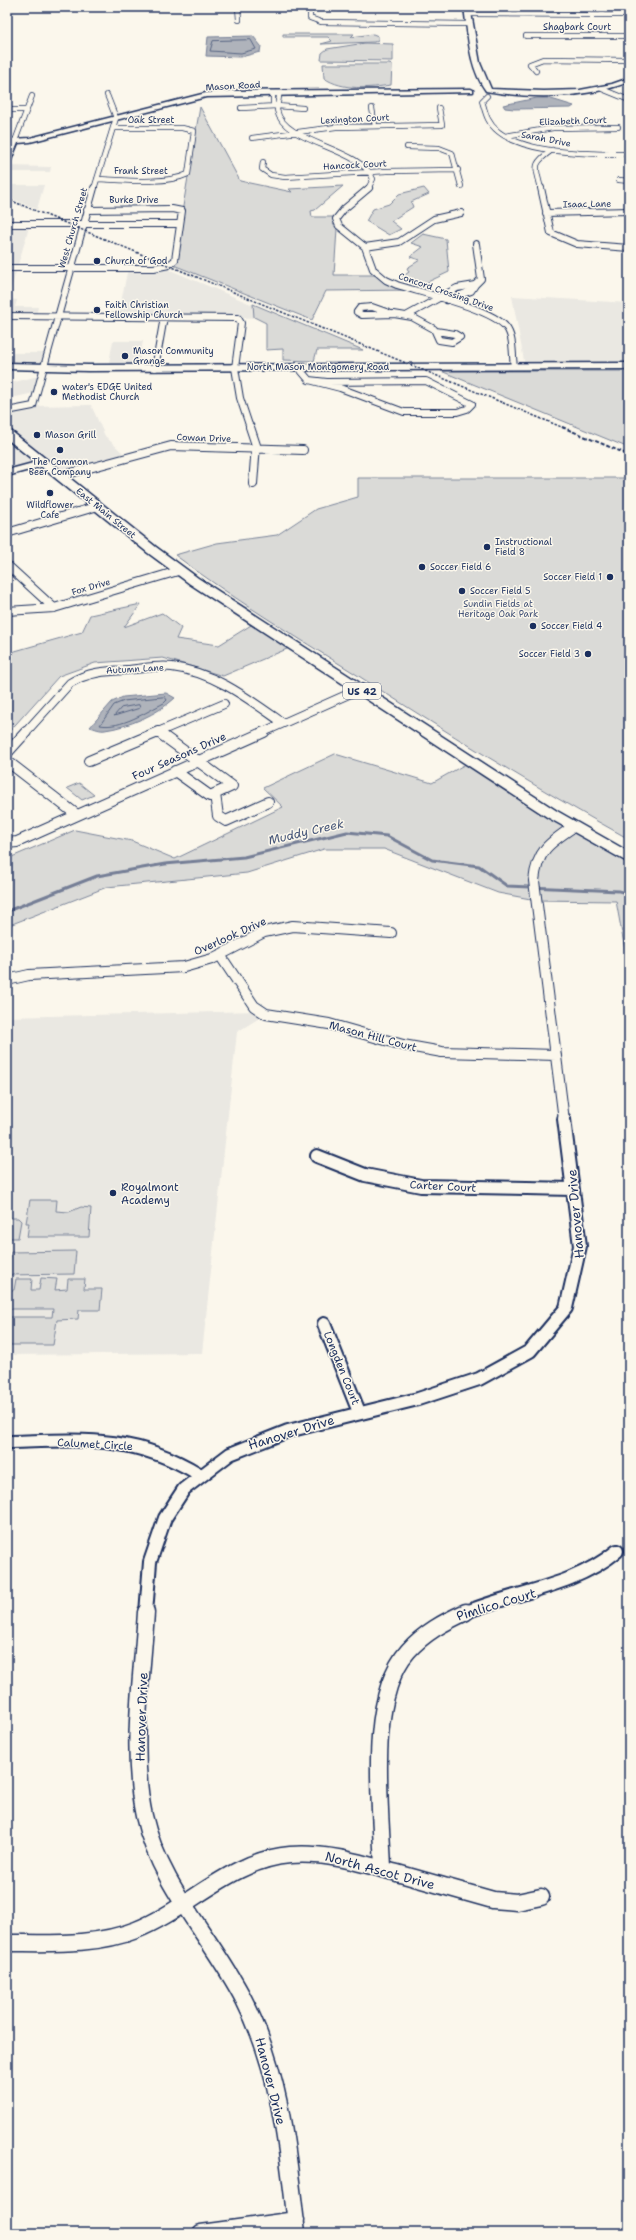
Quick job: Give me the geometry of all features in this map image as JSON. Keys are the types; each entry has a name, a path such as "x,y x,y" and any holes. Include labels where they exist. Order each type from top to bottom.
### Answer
{"main road":[{"path":"467,10 479,69 488,95"},
{"path":"474,93 479,85 476,73 479,69"},
{"name":"Mason Road","path":"16,141 30,140 206,95 276,93 474,93 488,95 576,92 602,89 629,80"},
{"path":"7,160 16,141"},
{"name":"North Mason Montgomery Road","path":"7,366 235,368 298,366 629,366"},
{"name":"East Main Street","path":"7,433 178,570 360,689"},
{"path":"7,473 44,463"},
{"name":"US 42","path":"360,689 573,827 629,858"}],"street":[{"path":"238,7 238,20"},
{"path":"310,7 310,18 321,22 470,23"},
{"path":"467,10 624,15"},
{"name":"Shagbark Court","path":"526,36 629,36"},
{"path":"536,71 530,64 543,59 629,60"},
{"path":"602,89 629,100"},
{"path":"276,93 273,95 273,104 277,106 280,119 296,133 320,146 356,160 371,172 373,179 369,187 342,211 336,220 339,226 365,247 399,242 434,219 461,213"},
{"name":"Sarah Drive","path":"474,93 488,95 486,118 496,130 505,136 525,144 552,150 629,154"},
{"path":"107,95 116,118"},
{"path":"7,141 16,141 32,96"},
{"path":"241,108 277,106 303,108"},
{"path":"372,108 375,126"},
{"name":"Lexington Court","path":"252,138 336,127 442,125 439,108"},
{"path":"7,110 26,110"},
{"name":"West Church Street","path":"7,411 33,406 83,224 116,118"},
{"name":"Elizabeth Court","path":"505,136 553,128 618,127"},
{"name":"Oak Street","path":"113,128 190,129 196,133 188,174 186,177"},
{"path":"407,147 448,150 454,155 461,186"},
{"path":"552,150 541,158 536,167 548,226 551,232 560,238 598,247 626,248 628,257"},
{"name":"Hancock Court","path":"263,162 264,172 281,177 371,172 458,170"},
{"name":"Frank Street","path":"97,179 167,179 186,177"},
{"path":"619,180 629,181"},
{"name":"Burke Drive","path":"88,210 180,211 183,214 180,224"},
{"name":"Isaac Lane","path":"546,213 596,213 629,211"},
{"path":"7,224 180,224 175,260 171,264 154,268 7,268"},
{"path":"410,316 430,310 443,300 471,291 481,279 476,244"},
{"name":"Concord Crossing Drive","path":"365,247 370,264 380,275 397,285 491,316 502,322 508,329 514,366"},
{"path":"389,313 410,316 436,331"},
{"path":"7,316 238,318 240,323 235,368 240,398 256,449 252,484"},
{"path":"155,368 164,317"},
{"path":"298,366 309,380 340,388 404,412 457,412 472,404 426,381 327,382 309,380"},
{"name":"Cowan Drive","path":"60,476 171,446 303,450"},
{"path":"7,533 98,506"},
{"path":"7,565 54,608"},
{"name":"Fox Drive","path":"7,611 54,608 178,570"},
{"name":"Autumn Lane","path":"7,753 70,683 83,675 101,671 164,667 182,669 232,689 283,723"},
{"name":"Four Seasons Drive","path":"7,843 17,842 360,689"},
{"path":"89,761 224,704"},
{"path":"158,732 232,786 210,796 175,771"},
{"path":"7,761 77,815"},
{"path":"214,794 218,816 226,820 268,802"},
{"name":"Hanover Drive","path":"296,2227 280,2112 268,2059 255,2022 166,1875 148,1832 141,1799 138,1755 148,1574 151,1555 168,1512 184,1489 199,1474 221,1458 256,1441 360,1412 452,1389 502,1370 523,1356 547,1336 568,1305 578,1273 580,1246 534,881 536,863 545,847 573,827"},
{"name":"Overlook Drive","path":"7,980 29,975 184,967 220,955 264,932 286,927 315,926 391,933"},
{"name":"Mason Hill Court","path":"220,955 254,1006 266,1014 329,1024 403,1045 442,1052 556,1055"},
{"name":"Carter Court","path":"318,1156 365,1175 421,1186 573,1189"},
{"name":"Longden Court","path":"324,1324 360,1412"},
{"name":"Calumet Circle","path":"7,1442 91,1441 140,1446 173,1457 199,1474"},
{"name":"Pimlico Court","path":"383,1868 379,1734 381,1713 385,1692 393,1673 409,1648 432,1629 449,1618 498,1601 559,1585 587,1574 603,1564 617,1551"},
{"name":"North Ascot Drive","path":"7,1943 57,1943 107,1938 146,1925 183,1904 227,1875 248,1864 271,1857 294,1853 317,1854 383,1868 493,1900 517,1902 540,1897"},
{"path":"201,2233 296,2227"}],"shaded area":[{"path":"7,166 51,167 50,172 7,172"},
{"path":"7,185 44,185 37,209 7,197"},
{"path":"7,224 30,224 8,299 17,300 15,307 38,307 36,316 7,316"},
{"path":"163,267 284,318 118,317 128,268"},
{"path":"512,296 629,303 629,366 525,366"},
{"path":"113,341 143,341 138,368 108,368"},
{"path":"7,353 48,353 44,367 7,366"},
{"path":"42,375 38,392 7,399 7,384"},
{"path":"91,405 105,436 127,457 60,476 44,463 7,473 7,411 33,406"},
{"name":"Royalmont Academy","path":"259,1011 266,1014 237,1032 202,1353 7,1355 7,1017"}],"green space":[{"path":"283,34 354,34 351,37 373,34 378,36 378,40 374,42 321,44 332,41 328,37 283,37"},
{"path":"365,43 393,44 393,61 321,60 322,53 327,49"},
{"path":"323,64 389,64 392,65 391,85 357,88 340,85 324,78"},
{"path":"200,107 240,181 292,192 289,189 343,186 315,210 311,211 312,217 337,217 337,223 333,224 337,229 334,275 379,275 411,290 326,291 312,320 171,264 180,224"},
{"path":"424,188 429,194 411,202 413,207 391,221 401,229 389,235 366,221 373,209 389,204 399,194"},
{"path":"423,234 446,239 449,272 419,286 402,277 409,272 407,268 420,260 410,257 423,247 411,243"},
{"path":"253,304 363,350 317,350 314,361 283,360 283,349 266,350 266,323 254,317"},
{"path":"441,371 629,371 629,448"},
{"name":"Sundin Fields at Heritage Oak Park","path":"358,478 629,478 629,839 524,779 422,716 263,616 175,555 217,543 277,535 316,509 358,497"},
{"path":"141,604 124,627 162,613 181,628 176,639 219,645 256,622 294,646 223,676 163,658 95,663 59,676 7,734 8,653 82,632 90,615"},
{"path":"335,754 432,783 471,761 629,857 629,972 616,901 536,900 498,893 384,849 324,849 247,873 107,887 7,926 7,859 75,830 132,841 175,859 283,807 263,788"},
{"path":"79,783 94,795 82,800 67,788"},
{"path":"30,1200 57,1200 56,1211 69,1212 81,1207 91,1208 89,1237 27,1237 29,1223 26,1223"},
{"path":"7,1218 18,1218 21,1221 18,1238 7,1238"},
{"path":"76,1251 74,1274 7,1275 11,1252"},
{"path":"41,1278 57,1279 55,1290 67,1289 68,1279 85,1279 84,1289 102,1289 100,1310 79,1310 78,1319 57,1320 53,1345 7,1345 7,1317 52,1317 53,1309 7,1309 7,1290 14,1290 16,1279 32,1279 31,1290 39,1290"}],"water":[{"path":"253,36 261,46 260,52 241,57 206,56 208,37"},
{"path":"537,98 548,98 574,106 571,108 514,109 505,108 503,105"},
{"path":"166,693 175,698 168,704 142,719 123,726 105,730 90,727 112,702 123,697"}],"waterway":[{"name":"Muddy Creek","path":"7,909 10,910 97,876 165,864 244,857 347,832 387,836 432,860 479,866 507,886 619,891 629,894"}],"railway":[{"path":"7,199 564,428"},
{"path":"562,427 629,455"}],"place":[{"name":"Church of God","path":"97,261"},
{"name":"Faith Christian Fellowship Church","path":"97,310"},
{"name":"Mason Community Grange","path":"125,356"},
{"name":"water's EDGE United Methodist Church","path":"54,392"},
{"name":"Mason Grill","path":"37,435"},
{"name":"The Common Beer Company","path":"60,450"},
{"name":"Wildflower Cafe","path":"50,493"},
{"name":"Instructional Field 8","path":"487,547"},
{"name":"Soccer Field 6","path":"422,567"},
{"name":"Soccer Field 1","path":"610,577"},
{"name":"Soccer Field 5","path":"462,591"},
{"name":"Soccer Field 4","path":"533,626"},
{"name":"Soccer Field 3","path":"588,654"},
{"name":"Royalmont Academy","path":"113,1193"}]}
